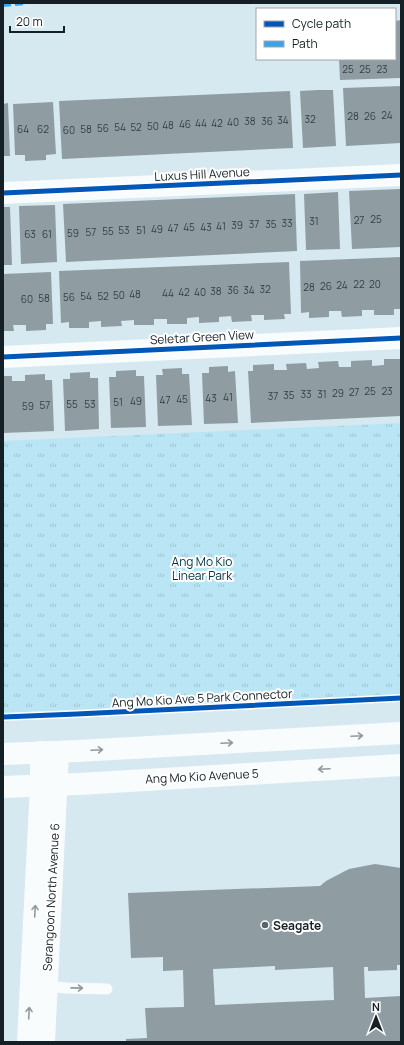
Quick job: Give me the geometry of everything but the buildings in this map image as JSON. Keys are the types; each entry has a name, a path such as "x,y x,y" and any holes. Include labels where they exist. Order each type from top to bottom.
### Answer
{"street":[{"name":"Luxus Hill Avenue","path":"3,193 401,175"},
{"name":"Seletar Green View","path":"3,357 401,338"},
{"path":"3,754 401,733"},
{"name":"Serangoon North Avenue 6","path":"28,1042 38,986 50,752"},
{"name":"Ang Mo Kio Avenue 5","path":"3,787 401,765"},
{"name":"Serangoon North Avenue 6","path":"38,986 44,1042"}],"lane":[{"path":"38,986 107,989"}],"green space":[{"name":"Ang Mo Kio Linear Park","path":"401,423 401,695 3,713 3,441"}],"marked path":[{"path":"3,5 27,3"}],"cycle path":[{"path":"3,193 401,175"},
{"path":"3,357 401,338"},
{"name":"Ang Mo Kio Ave 5 Park Connector","path":"3,717 401,698"}],"place":[{"name":"Seagate","path":"265,925"}]}
